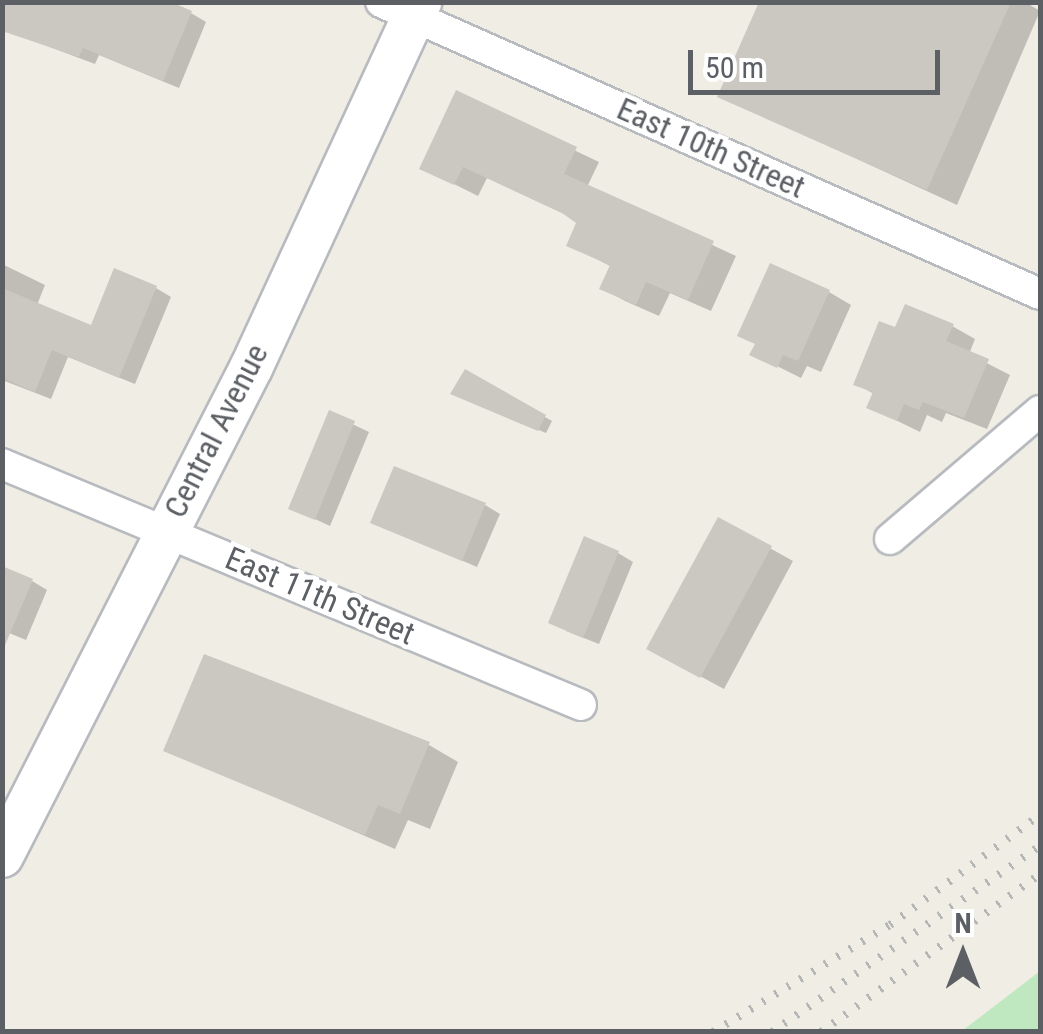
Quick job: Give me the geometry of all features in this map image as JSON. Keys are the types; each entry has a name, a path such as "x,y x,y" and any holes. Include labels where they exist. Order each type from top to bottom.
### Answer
{"main road":[{"name":"Central Avenue","path":"2,856 13,802 252,366 405,7"}],"street":[{"name":"East 10th Street","path":"405,7 1040,294"},
{"path":"890,539 1040,412"},
{"name":"East 11th Street","path":"2,464 581,705"}],"green space":[{"path":"1040,971 1040,1031 962,1031"}],"building":[{"path":"2,2 171,2 192,11 163,81 83,48 79,57 2,31"},
{"path":"759,2 1011,2 927,190 717,97"},
{"path":"456,90 577,147 564,174 714,241 688,300 646,282 636,305 599,289 610,265 566,246 576,223 562,213 463,167 454,185 419,169"},
{"path":"770,263 830,290 798,361 783,355 777,368 749,355 755,344 737,336"},
{"path":"114,268 157,286 119,378 52,350 35,392 2,378 2,288 91,325"},
{"path":"905,304 954,324 946,341 989,359 964,418 923,402 919,410 904,404 897,421 866,408 873,392 853,385 879,321 895,327"},
{"path":"465,369 546,415 538,431 450,394"},
{"path":"329,410 355,421 315,520 288,509"},
{"path":"394,466 486,503 462,561 370,523"},
{"path":"718,517 772,546 700,678 646,649"},
{"path":"584,536 619,551 583,638 548,623"},
{"path":"2,566 33,579 3,650 2,650"},
{"path":"204,654 430,742 400,814 378,805 365,835 163,751"}],"railway":[{"path":"713,1032 890,925 1040,815"},
{"path":"772,1032 1040,846"},
{"path":"821,1032 1040,874"}]}
